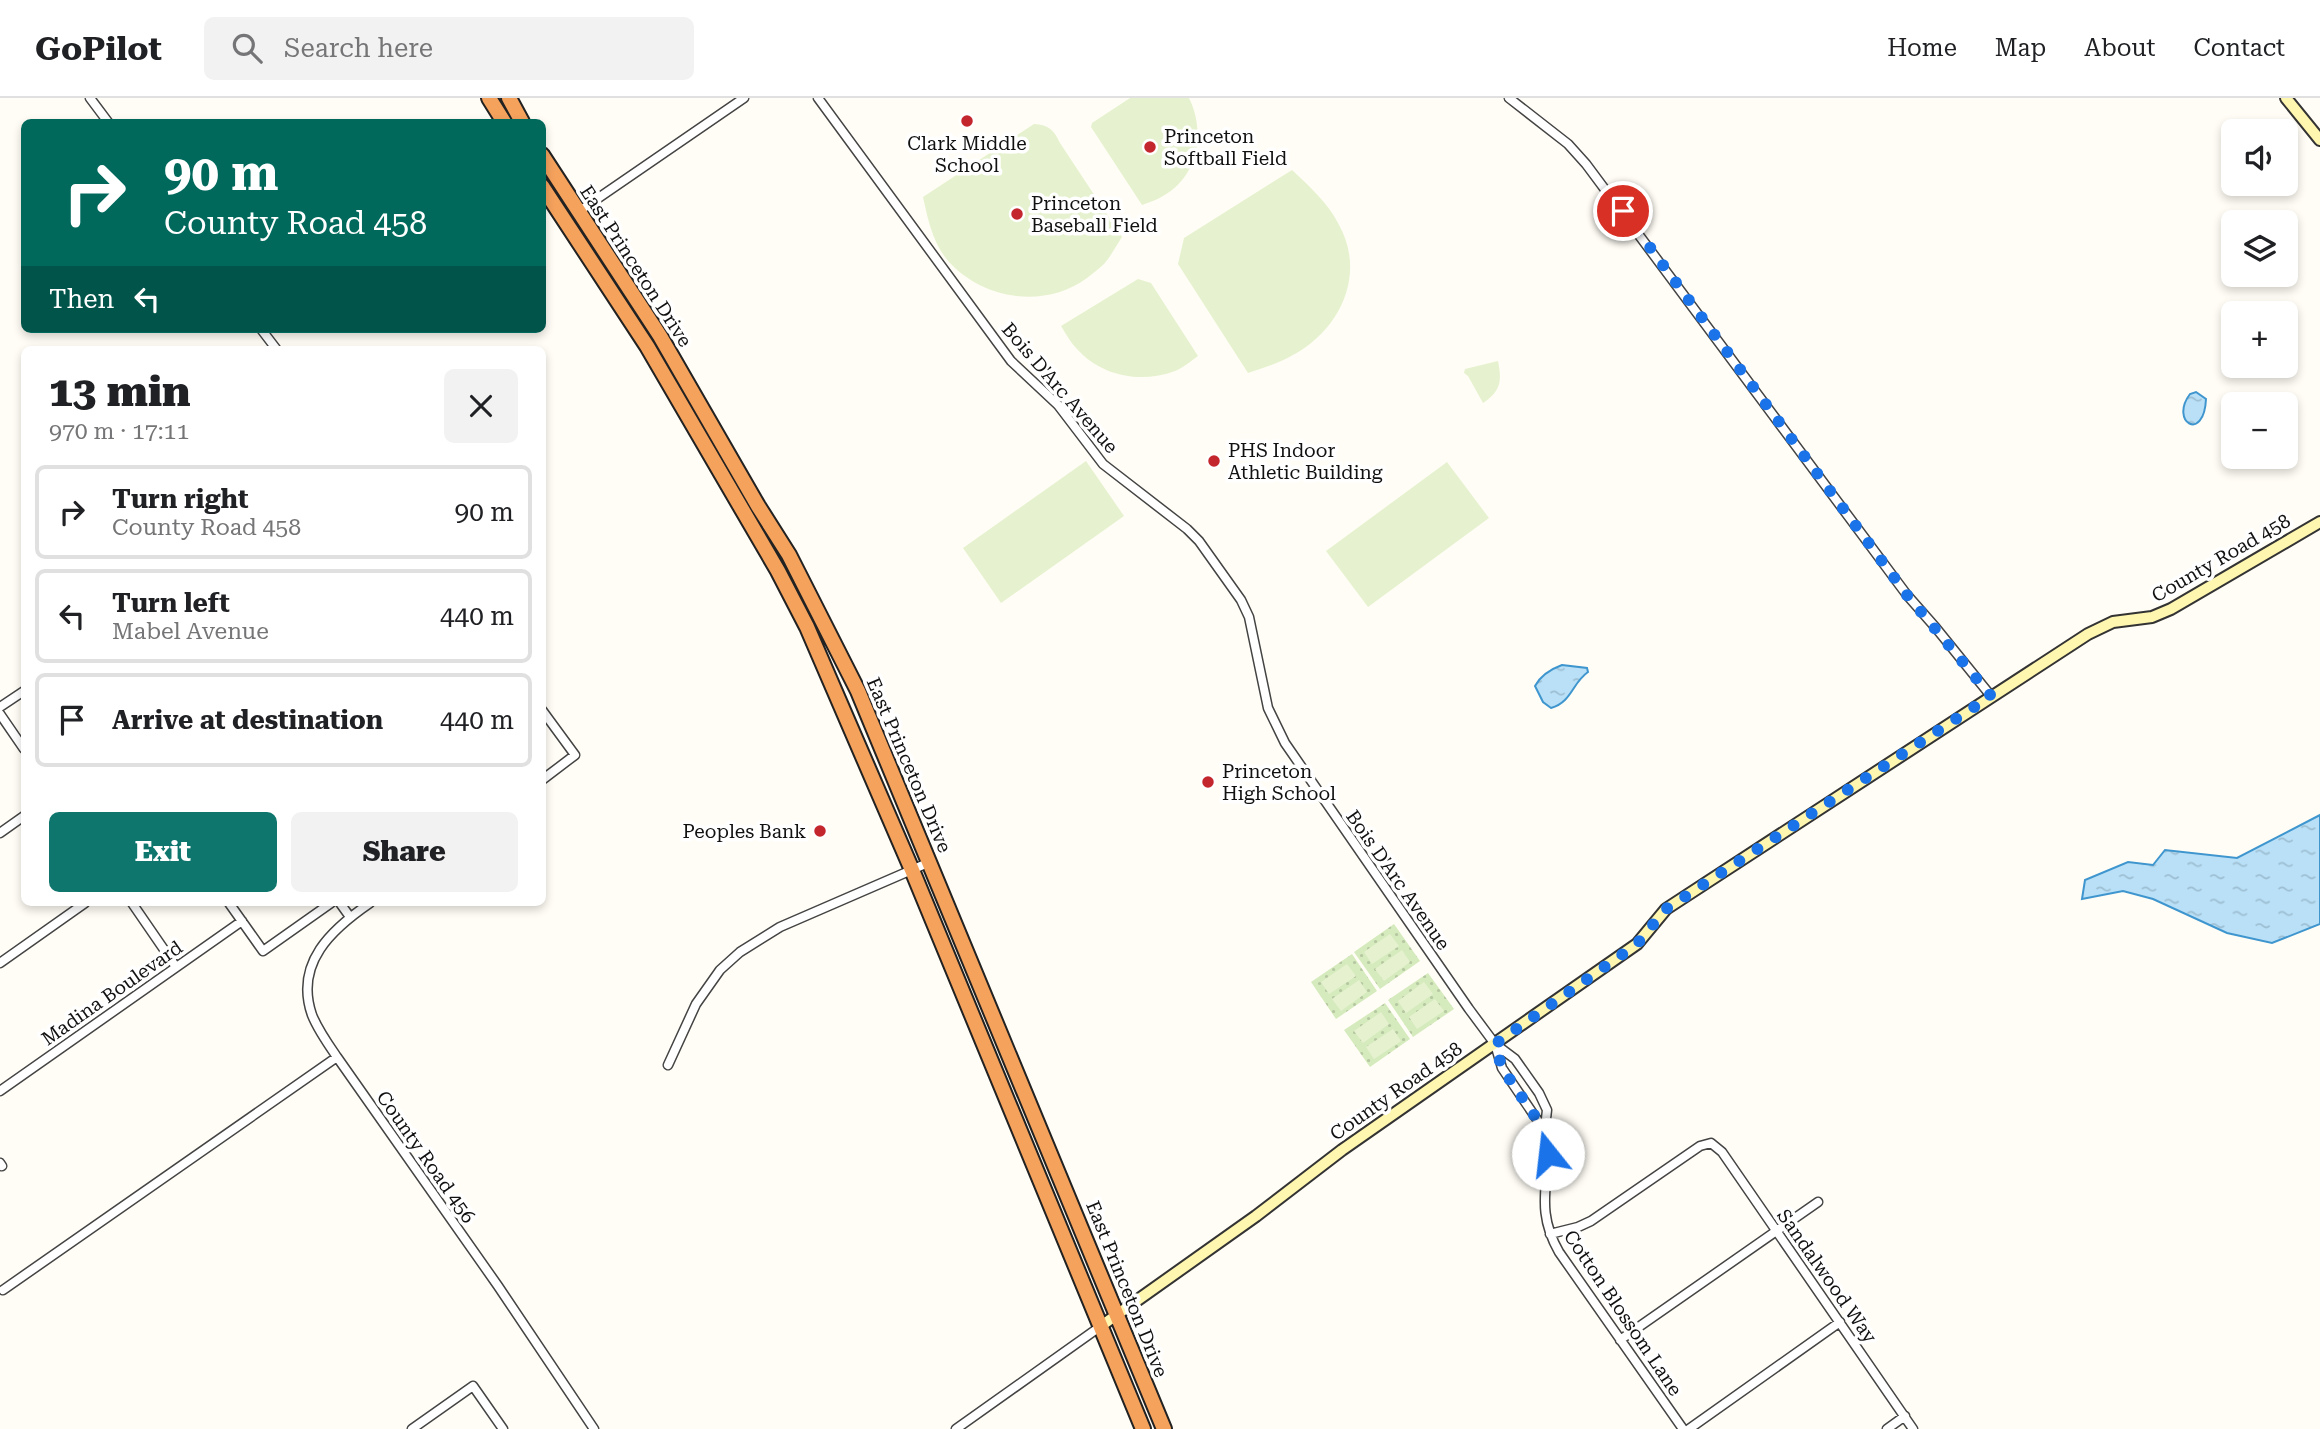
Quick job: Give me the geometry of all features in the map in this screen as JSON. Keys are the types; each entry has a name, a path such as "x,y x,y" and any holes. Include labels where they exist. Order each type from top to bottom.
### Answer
{"highway":[{"path":"489,98 502,119"},
{"path":"509,98 520,119"},
{"name":"East Princeton Drive","path":"546,161 660,336 789,555 858,691 1164,1429"},
{"name":"East Princeton Drive","path":"546,192 647,346 778,571 807,627 912,870 1143,1429"},
{"path":"578,241 592,233"},
{"path":"838,701 858,691"}],"street":[{"path":"90,98 106,119"},
{"path":"578,212 744,98"},
{"name":"Bois D'Arc Avenue","path":"818,98 1012,361 1058,405 1103,464 1192,533 1236,593 1251,624 1268,708 1285,743 1495,1044"},
{"path":"1509,98 1568,144 1586,164 1907,595 1991,696"},
{"path":"2286,98 2320,140"},
{"name":"County Road 458","path":"1101,1326 1256,1216 1327,1161 1637,944 1666,909 2088,634 2113,622 2152,617 2171,609 2320,522"},
{"path":"0,706 21,693"},
{"path":"0,714 21,745"},
{"path":"546,715 575,755 546,777"},
{"path":"0,834 21,818"},
{"path":"668,1065 696,1004 720,970 740,952 780,927 930,862"},
{"path":"0,963 81,906"},
{"path":"134,906 176,967"},
{"path":"231,906 263,951 327,906"},
{"path":"342,906 350,917"},
{"name":"County Road 456","path":"366,906 331,933 320,947 312,965 309,982 312,1015 337,1057 498,1286 594,1429"},
{"name":"Madina Boulevard","path":"0,1091 242,921"},
{"path":"1495,1044 1502,1068 1545,1128"},
{"name":"Cotton Blossom Lane","path":"1495,1044 1515,1059 1542,1098 1546,1110 1548,1154 1544,1208 1550,1234 1559,1252 1683,1429"},
{"path":"3,1290 337,1057"},
{"name":"Sandalwood Way","path":"1550,1234 1591,1221 1700,1146 1711,1143 1722,1152 1913,1429"},
{"path":"1620,1340 1818,1202"},
{"path":"1689,1429 1840,1322"},
{"path":"956,1429 1101,1326"},
{"path":"412,1429 473,1386 503,1429"},
{"path":"1887,1429 1905,1416"}],"green space":[{"name":"Princeton Softball Field","path":"1130,98 1189,98 1197,125 1196,153 1184,177 1175,188 1163,196 1142,205 1091,127 1092,123"},
{"name":"Princeton Baseball Field","path":"1034,124 1047,127 1053,132 1122,237 1104,264 1070,288 1034,297 1015,296 979,285 949,262 935,240 923,197"},
{"path":"1292,170 1334,215 1346,242 1350,261 1349,280 1336,315 1310,344 1293,355 1248,373 1178,264 1184,238"},
{"path":"1138,279 1151,283 1198,356 1175,371 1135,377 1110,371 1087,358 1061,326"},
{"path":"1498,361 1499,385 1494,394 1483,403 1464,373 1465,369"},
{"path":"1086,461 1124,516 1001,603 963,548"},
{"path":"1447,462 1489,518 1368,607 1326,551"},
{"path":"1394,924 1420,961 1380,989 1354,952"},
{"path":"1390,934 1399,946 1372,964 1364,952"},
{"path":"1402,950 1410,962 1384,981 1375,969"},
{"path":"1352,954 1377,991 1336,1019 1311,982"},
{"path":"1347,964 1356,976 1329,994 1321,982"},
{"path":"1428,973 1454,1009 1413,1037 1388,1000"},
{"path":"1359,980 1367,992 1341,1011 1332,999"},
{"path":"1424,982 1433,994 1406,1013 1398,1001"},
{"path":"1435,999 1444,1011 1417,1029 1409,1017"},
{"path":"1385,1003 1410,1039 1370,1067 1344,1030"},
{"path":"1381,1012 1389,1024 1363,1043 1354,1031"},
{"path":"1393,1029 1401,1041 1374,1059 1366,1047"}],"water":[{"path":"2196,392 2206,399 2204,413 2200,421 2189,424 2183,413 2190,394"},
{"path":"1562,665 1587,668 1588,672 1578,681 1568,697 1551,708 1543,702 1535,686 1547,673"},
{"path":"2320,815 2320,924 2272,943 2227,933 2153,899 2123,891 2082,899 2085,880 2128,862 2153,865 2165,850 2237,858"}],"place":[{"name":"Clark Middle School","path":"967,121"},
{"name":"Princeton Softball Field","path":"1150,147"},
{"name":"Princeton Baseball Field","path":"1017,214"},
{"name":"PHS Indoor Athletic Building","path":"1214,461"},
{"name":"Princeton High School","path":"1208,782"},
{"name":"Peoples Bank","path":"820,831"}],"route":[{"path":"1548,1154 1545,1128 1502,1068 1495,1044 1637,944 1666,909 1991,696 1907,595 1791,442 1623,211"}]}
